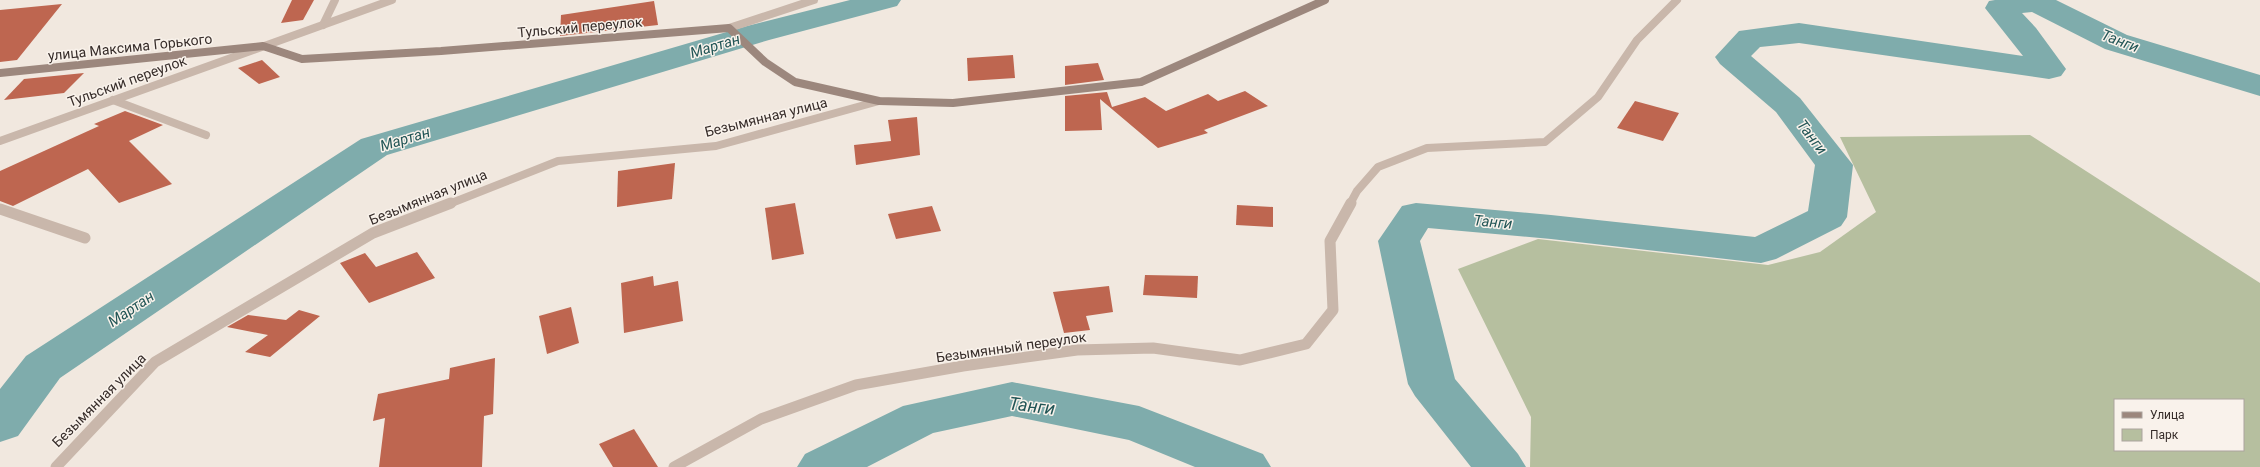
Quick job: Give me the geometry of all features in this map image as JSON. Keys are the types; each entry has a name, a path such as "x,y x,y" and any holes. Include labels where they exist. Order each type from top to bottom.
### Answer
{"street":[{"path":"323,25 335,0"},
{"name":"Тульский переулок","path":"0,141 392,0"},
{"path":"811,0 729,28 764,62 795,82 879,101 953,103 1140,82 1325,0"},
{"name":"Безымянный переулок","path":"674,467 761,420 856,385 963,366 1077,350 1153,348 1240,360 1306,344 1334,310 1330,241 1357,191 1378,167 1427,148 1545,142 1598,97 1637,40 1677,0"},
{"name":"Тульский переулок","path":"263,46 302,59 441,51 729,28"},
{"name":"улица Максима Горького","path":"0,73 263,46"},
{"path":"113,100 206,135"},
{"name":"Безымянная улица","path":"56,467 59,462 155,362 373,233 558,161 716,146 879,101"},
{"path":"0,209 85,238"}],"green space":[{"path":"2030,135 2260,283 2260,467 1530,467 1531,417 1458,269 1538,239 1768,265 1820,252 1876,212 1840,137"}],"building":[{"path":"292,0 314,0 303,20 281,23"},
{"path":"654,1 658,25 560,36 561,15"},
{"path":"62,4 17,60 0,62 0,10"},
{"path":"1013,55 1015,78 968,81 967,58"},
{"path":"262,60 280,77 259,84 238,68"},
{"path":"1098,63 1104,80 1065,85 1065,66"},
{"path":"84,73 64,93 4,100 24,79"},
{"path":"1245,91 1268,106 1204,130 1208,133 1158,148 1100,99 1102,130 1065,131 1065,96 1107,92 1112,107 1145,97 1166,111 1208,94 1218,101"},
{"path":"1635,101 1679,113 1663,141 1617,128"},
{"path":"125,111 163,125 129,141 172,184 119,203 88,169 13,206 0,201 0,171 99,126 94,124"},
{"path":"917,117 920,155 856,165 854,145 891,141 888,120"},
{"path":"675,163 672,199 617,207 618,171"},
{"path":"795,203 804,254 772,260 765,208"},
{"path":"1237,205 1273,207 1273,227 1236,225"},
{"path":"932,206 941,231 896,239 888,214"},
{"path":"417,252 435,278 369,303 340,263 365,253 376,267"},
{"path":"1145,275 1198,276 1197,298 1143,295"},
{"path":"653,276 654,286 678,281 683,321 624,333 621,283"},
{"path":"1109,286 1113,312 1086,316 1090,330 1064,333 1053,292"},
{"path":"571,307 579,343 547,354 539,316"},
{"path":"299,310 320,316 270,357 245,352 268,335 227,327 248,315 286,320"},
{"path":"495,358 493,414 484,416 482,467 379,467 385,418 373,421 378,394 449,379 450,368"},
{"path":"634,429 658,467 613,467 599,444"}],"waterway":[{"name":"Мартан","path":"0,424 43,367 374,147 758,33 886,0"},
{"name":"Танги","path":"1500,467 1432,384 1399,241 1416,215 1551,227 1761,250 1827,217 1834,165 1788,105 1732,57 1750,38 1799,33 1956,57 2049,69 2025,35 2000,8 2036,2 2116,42 2260,86"},
{"name":"Танги","path":"823,467 920,418 1012,399 1139,424 1245,467"}]}
